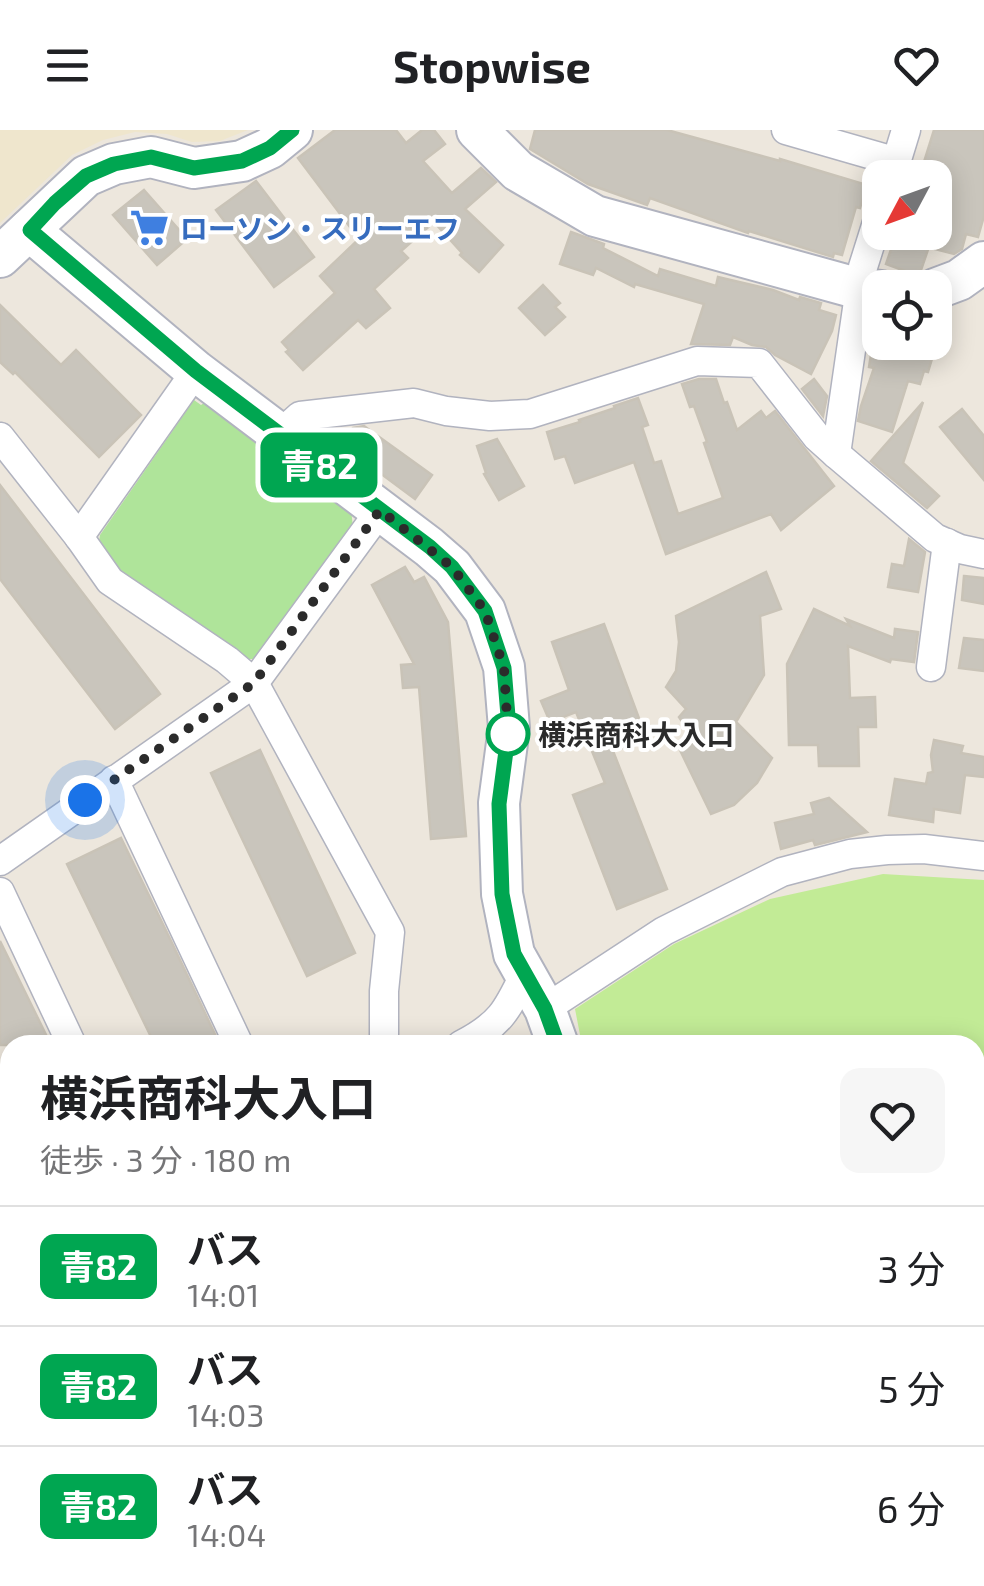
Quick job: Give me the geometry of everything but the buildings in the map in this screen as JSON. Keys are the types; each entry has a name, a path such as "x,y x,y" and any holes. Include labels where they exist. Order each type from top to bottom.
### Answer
{"street":[{"path":"0,257 86,176 114,164 151,157 194,168 242,161 270,148 292,130"},
{"path":"786,130 867,160"},
{"path":"897,160 906,130"},
{"path":"484,133 518,171 595,216 862,288"},
{"path":"30,230 196,371 452,567 485,611 504,668 509,728 499,804 502,894 514,954 551,1027 664,931 782,872 850,854 887,850 924,849 984,856"},
{"path":"952,283 984,262"},
{"path":"836,454 862,329"},
{"path":"279,435 300,416 414,404 490,416 530,414 687,364 708,360 759,363 817,438 936,538 984,554"},
{"path":"78,537 196,371"},
{"path":"0,437 110,581 228,660 254,683 390,932 384,1035"},
{"path":"0,861 254,683 380,510"},
{"path":"931,666 947,543"},
{"path":"114,780 235,1035"},
{"path":"0,892 67,1035"},
{"path":"480,1035 507,1010 525,973"}],"shaded area":[{"path":"0,130 248,130 220,141 192,142 167,134 135,132 103,140 72,155 0,223"}],"green space":[{"path":"194,400 201,405 207,401 351,509 353,528 260,659 246,659 116,570 118,566 99,542 100,535"},
{"path":"883,874 984,880 984,1035 580,1035 575,1009 674,944 770,899"}],"bus line":[{"name":"青82","path":"292,130 270,148 242,161 194,168 151,157 114,164 86,176 30,230 196,371 430,547 452,567 485,611 504,668 509,728 499,804 502,894 514,954 545,1009 554,1035"}],"place":[{"name":"ローソン・スリーエフ","path":"150,228"},
{"name":"横浜商科大入口","path":"508,734"}],"route":[{"path":"85,800 254,683 380,510 452,567 485,611 504,668 508,734"}]}
